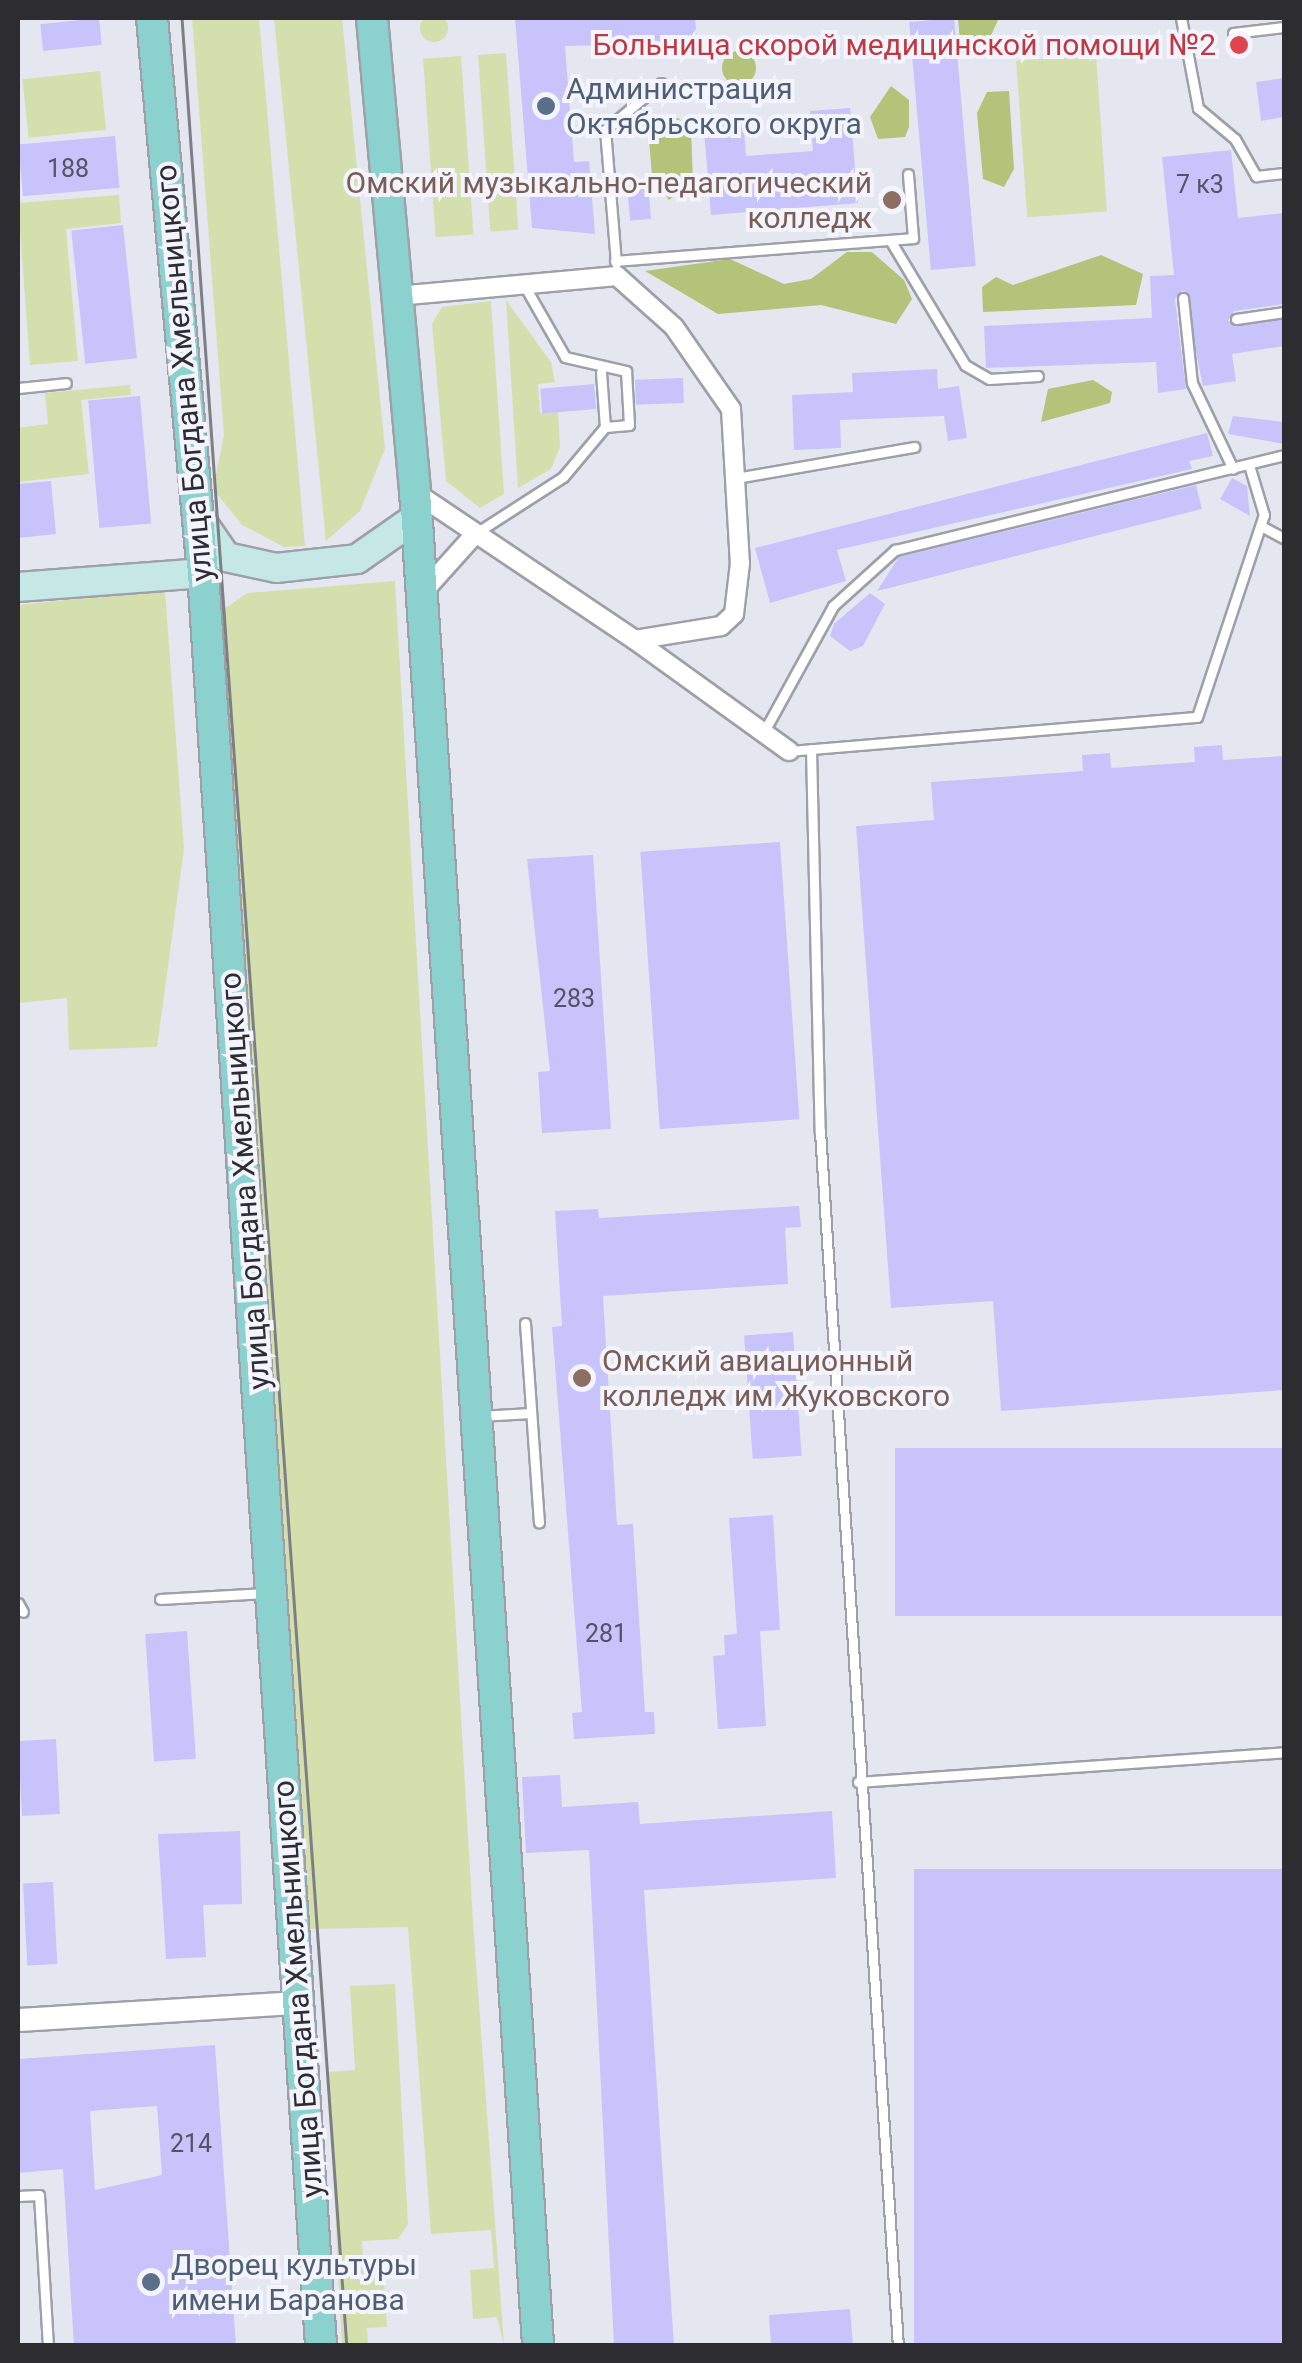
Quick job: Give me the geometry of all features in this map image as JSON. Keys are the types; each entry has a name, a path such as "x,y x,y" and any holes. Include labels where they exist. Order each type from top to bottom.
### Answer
{"main road":[{"name":"улица Богдана Хмельницкого","path":"152,18 203,573 321,2346"},
{"path":"372,18 416,504 538,2346"},
{"path":"198,515 226,556 276,568 366,556 416,504"},
{"path":"18,587 203,573"}],"street":[{"path":"397,296 524,285 616,269 705,365 731,409 736,478 734,614 721,626 635,640"},
{"path":"416,504 476,533 766,728 789,752"},
{"path":"422,593 476,533"},
{"path":"18,2020 299,2003"}],"lane":[{"path":"1181,18 1198,108 1235,139 1256,176 1284,174"},
{"path":"1232,33 1284,27"},
{"path":"661,83 605,130 616,269 913,238 908,174"},
{"path":"890,240 965,365 990,379 1038,376"},
{"path":"524,285 565,357 601,372 626,370 630,425 605,427"},
{"path":"1183,298 1192,383 1233,469"},
{"path":"1236,319 1284,312"},
{"path":"476,533 564,477 605,427 601,372"},
{"path":"18,388 66,383"},
{"path":"736,478 914,447"},
{"path":"766,728 834,606 895,550 1284,455"},
{"path":"789,752 1197,717 1261,526 1262,491 1250,464"},
{"path":"1261,526 1284,538"},
{"path":"811,749 820,1131 858,1782 898,2346"},
{"path":"525,1323 539,1523"},
{"path":"476,1417 531,1413"},
{"path":"160,1599 273,1592"},
{"path":"858,1782 1284,1752"},
{"path":"18,2196 39,2195 48,2346"}],"green space":[{"path":"434,14 444,18 448,28 444,38 434,42 424,38 420,28 424,18"},
{"path":"192,18 259,18 305,546 284,547 242,525 213,489 224,435"},
{"path":"274,18 342,18 385,449 360,511 326,541"},
{"path":"958,18 999,18 981,57 961,54"},
{"path":"739,51 751,56 756,68 751,80 739,85 727,80 722,68 727,56"},
{"path":"506,53 518,230 490,232 478,55"},
{"path":"1096,55 1107,212 1027,217 1016,61"},
{"path":"461,56 473,235 436,237 423,59"},
{"path":"100,71 106,130 29,138 22,79"},
{"path":"891,86 909,100 909,127 905,137 878,139 870,117"},
{"path":"1009,91 1014,169 1004,187 983,179 977,113 987,92"},
{"path":"678,118 691,129 693,182 669,200 652,175 649,140 660,123"},
{"path":"119,195 121,223 66,229 78,361 30,365 18,203"},
{"path":"847,252 872,252 904,280 912,299 896,324 821,305 718,314 645,271 730,259 784,284 811,279"},
{"path":"1101,255 1143,274 1136,305 983,312 982,287 996,277 1013,285"},
{"path":"506,300 551,362 555,382 538,384 540,413 558,412 560,447 551,469 518,488"},
{"path":"491,301 504,494 480,508 446,481 432,324 442,307"},
{"path":"1093,380 1112,392 1110,403 1041,422 1048,389"},
{"path":"130,385 131,395 81,400 89,474 18,482 18,428 48,424 45,393"},
{"path":"395,581 473,1922 504,2345 497,2317 473,2319 470,2270 494,2268 491,2230 431,2234 408,1927 310,1929 221,611 247,593"},
{"path":"165,590 184,849 157,1047 69,1050 67,998 18,1003 18,605"},
{"path":"395,1984 408,2224 398,2239 362,2241 364,2278 384,2278 387,2327 367,2328 368,2345 342,2345 328,2072 355,2070 350,1986"}],"building":[{"path":"99,18 102,45 43,51 40,24"},
{"name":"Администрация Октябрьского округа","path":"515,18 695,18 697,43 565,46 574,162 589,161 595,234 532,228"},
{"path":"954,18 976,266 931,270 909,22"},
{"path":"1284,78 1284,117 1261,121 1256,82"},
{"path":"850,108 858,203 711,215 703,119 743,116 746,156 813,151 810,111"},
{"path":"115,136 120,188 23,196 18,144"},
{"path":"1231,150 1238,218 1284,213 1284,304 1234,311 1228,321 1284,320 1284,346 1232,354 1236,381 1203,386 1183,290 1175,299 1186,389 1158,393 1156,362 986,368 984,326 1152,318 1150,276 1174,275 1162,157"},
{"path":"648,184 651,219 630,221 627,186"},
{"path":"123,225 137,358 85,364 71,230"},
{"path":"937,369 938,389 959,386 967,438 948,441 944,416 840,420 841,448 794,450 792,395 853,392 852,373"},
{"path":"683,378 684,403 636,405 635,380"},
{"path":"594,384 596,409 542,414 540,389"},
{"path":"140,396 151,524 99,528 88,401"},
{"path":"1233,416 1284,422 1284,444 1228,434"},
{"path":"1207,433 1213,456 1189,461 1192,469 837,550 846,581 770,603 755,548"},
{"path":"1232,478 1247,486 1250,516 1220,499"},
{"path":"51,481 56,534 18,538 18,484"},
{"path":"1196,485 1202,509 877,591 899,557"},
{"path":"870,593 885,604 863,646 850,651 830,636 834,624"},
{"path":"1222,745 1223,760 1284,756 1284,1390 1001,1411 993,1301 891,1308 856,826 934,820 931,782 1083,771 1082,755 1110,753 1111,768 1195,762 1194,747"},
{"path":"780,842 799,1119 660,1129 640,852"},
{"path":"593,855 611,1129 542,1133 538,1072 550,1071 527,859"},
{"name":"Омский авиационный колледж им Жуковского","path":"799,1206 801,1227 785,1228 788,1284 603,1296 617,1525 633,1524 645,1712 654,1712 655,1734 574,1739 572,1713 582,1712 552,1327 562,1326 555,1211 598,1209 599,1218"},
{"path":"793,1332 802,1456 753,1459 744,1335"},
{"path":"895,1448 1284,1448 1284,1616 895,1616"},
{"path":"773,1515 780,1630 760,1631 766,1726 718,1729 713,1656 725,1655 724,1635 737,1634 729,1518"},
{"path":"187,1631 196,1759 154,1762 145,1634"},
{"path":"56,1739 60,1814 22,1816 18,1741"},
{"path":"560,1775 562,1807 638,1802 640,1824 832,1811 836,1878 644,1890 674,2346 614,2346 589,1850 526,1853 522,1777"},
{"path":"240,1831 242,1904 203,1905 206,1957 166,1959 158,1834"},
{"path":"914,1869 1284,1869 1284,2346 914,2346"},
{"path":"53,1882 57,1964 27,1965 23,1884"},
{"path":"215,2045 236,2346 74,2346 63,2169 18,2173 18,2059","holes":["157,2106 162,2175 95,2190 90,2111"]},
{"path":"850,2309 853,2346 771,2346 769,2315"}],"tram line":[{"path":"182,18 347,2346"}],"place":[{"name":"Больница скорой медицинской помощи №2","path":"1239,45"},
{"name":"Администрация Октябрьского округа","path":"546,106"},
{"name":"Омский музыкально-педагогический колледж","path":"892,200"},
{"name":"Омский авиационный колледж им Жуковского","path":"582,1378"},
{"name":"Дворец культуры имени Баранова","path":"151,2282"}]}
